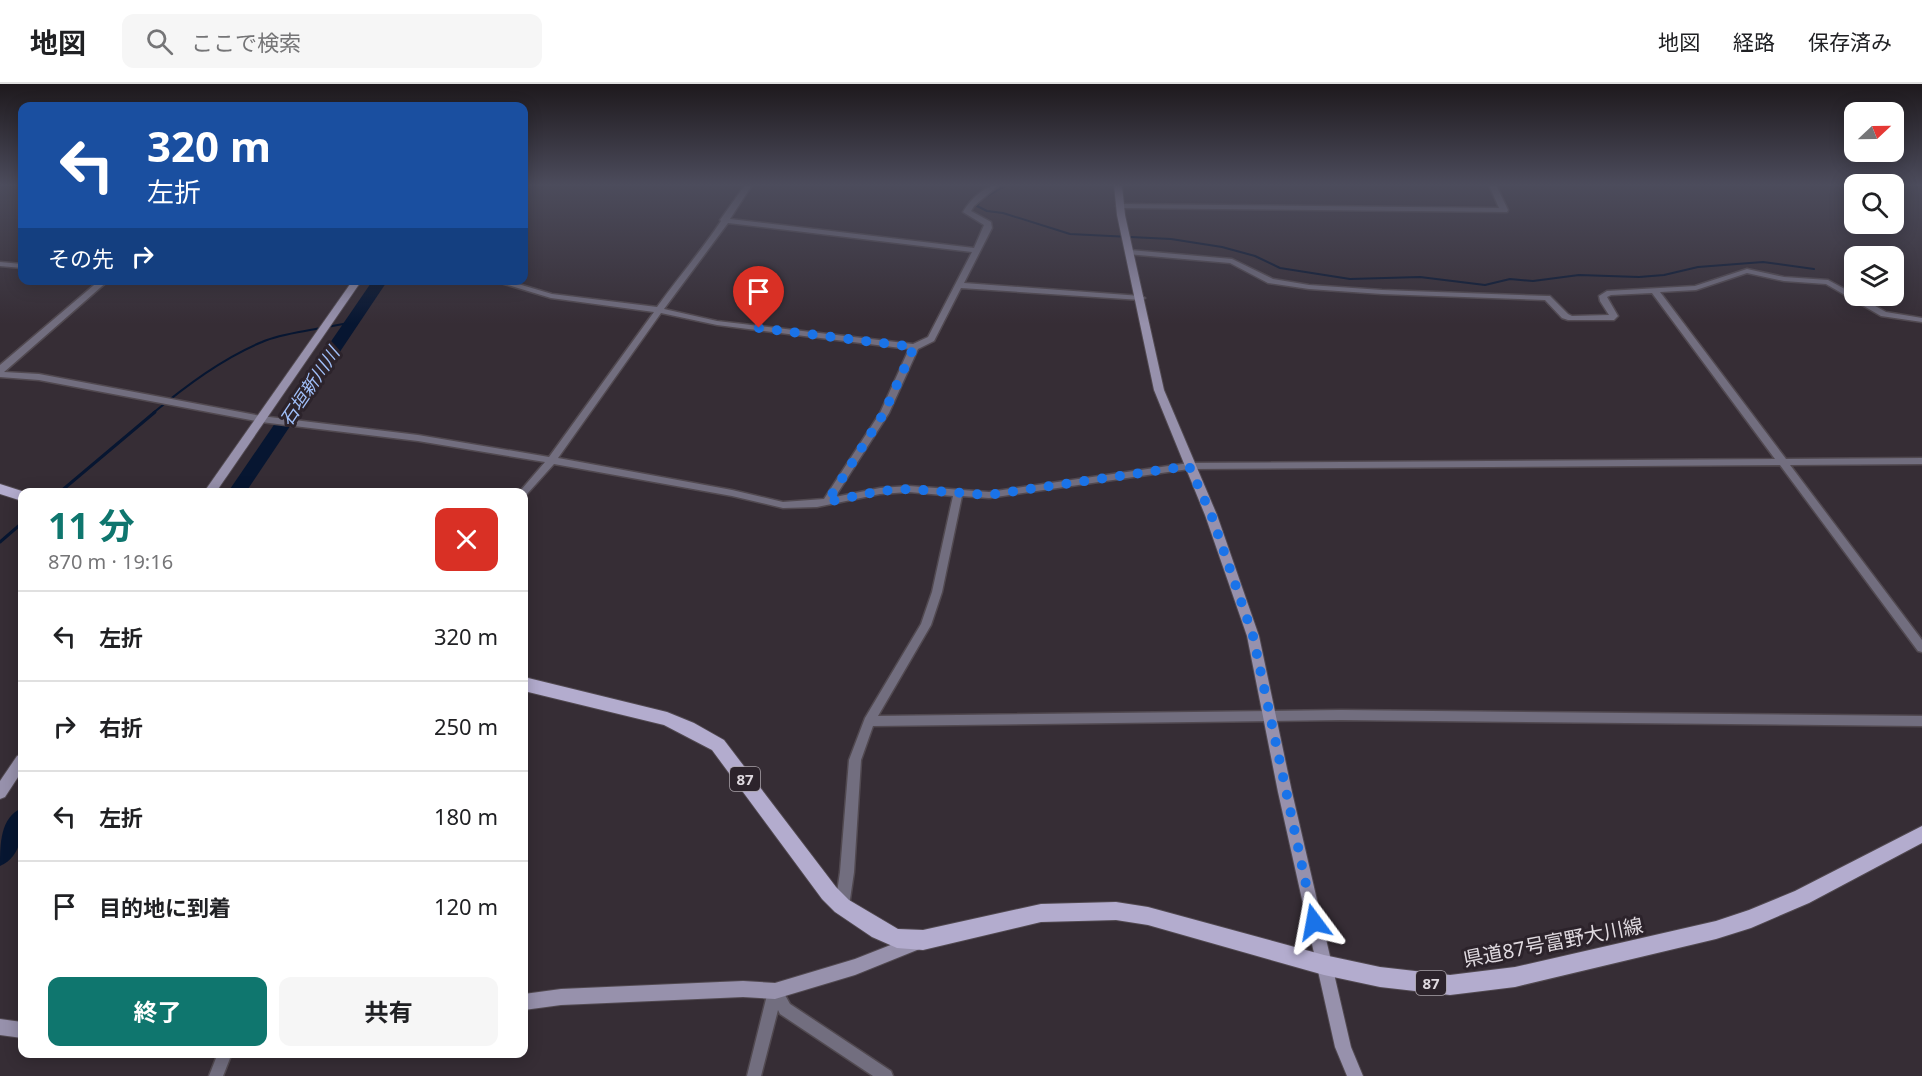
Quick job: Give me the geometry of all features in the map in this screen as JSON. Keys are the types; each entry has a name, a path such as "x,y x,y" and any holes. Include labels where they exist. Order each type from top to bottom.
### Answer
{"main road":[{"path":"0,489 18,495"},
{"name":"県道87号富野大川線","path":"528,685 667,719 718,745 733,762 810,869 842,906 879,930 897,938 923,940 1041,913 1116,911 1148,916 1324,965 1380,977 1450,985 1515,977 1751,920 1802,897 1922,834"}],"street":[{"path":"528,488 552,460 717,231"},
{"path":"818,231 975,250"},
{"path":"512,285 551,296 660,310 717,323 914,347 931,339 986,231"},
{"path":"1125,231 1159,390 1211,514 1253,636 1342,1047 1355,1076"},
{"path":"1130,252 1232,261 1271,281 1309,287 1547,298 1565,316 1571,318 1611,318 1614,316 1613,311 1604,301 1604,296 1618,292 1696,288 1747,271 1784,279 1828,282 1884,314 1922,320"},
{"path":"0,264 18,266"},
{"path":"0,372 99,285"},
{"path":"213,488 355,285"},
{"path":"959,285 1141,298"},
{"path":"1655,291 1922,648"},
{"path":"827,502 884,413 914,347"},
{"path":"0,372 39,376 273,421 418,438 552,460 744,495 783,505 804,506 889,490 922,489 988,495 1189,466 1922,461"},
{"path":"842,906 847,872 855,759 869,721 926,625 937,592 958,493"},
{"path":"869,721 1270,716 1922,721"},
{"path":"0,793 18,766"},
{"path":"528,1002 573,997 743,989 775,991 855,968 923,940"},
{"path":"754,1076 775,991"},
{"path":"775,991 785,1009 886,1076"},
{"path":"0,1027 18,1029"},
{"path":"216,1076 223,1058"}],"waterway":[{"path":"1061,231 1070,234 1171,239 1222,247 1255,256 1280,268 1350,279 1420,277 1485,285 1510,279 1533,281 1579,275 1639,277 1664,275 1698,267 1763,262 1814,269"},
{"name":"石垣新川川","path":"240,488 378,285"},
{"path":"327,327 354,322"},
{"path":"153,413 205,373 233,356 276,337 321,328"},
{"path":"65,488 155,412"},
{"path":"0,542 18,526"},
{"name":"石垣新川川","path":"0,855 18,826"}],"route":[{"path":"759,328 914,347 901,380 884,413 827,502 880,491 909,489 988,495 1189,466 1211,514 1253,636 1314,922"}]}
